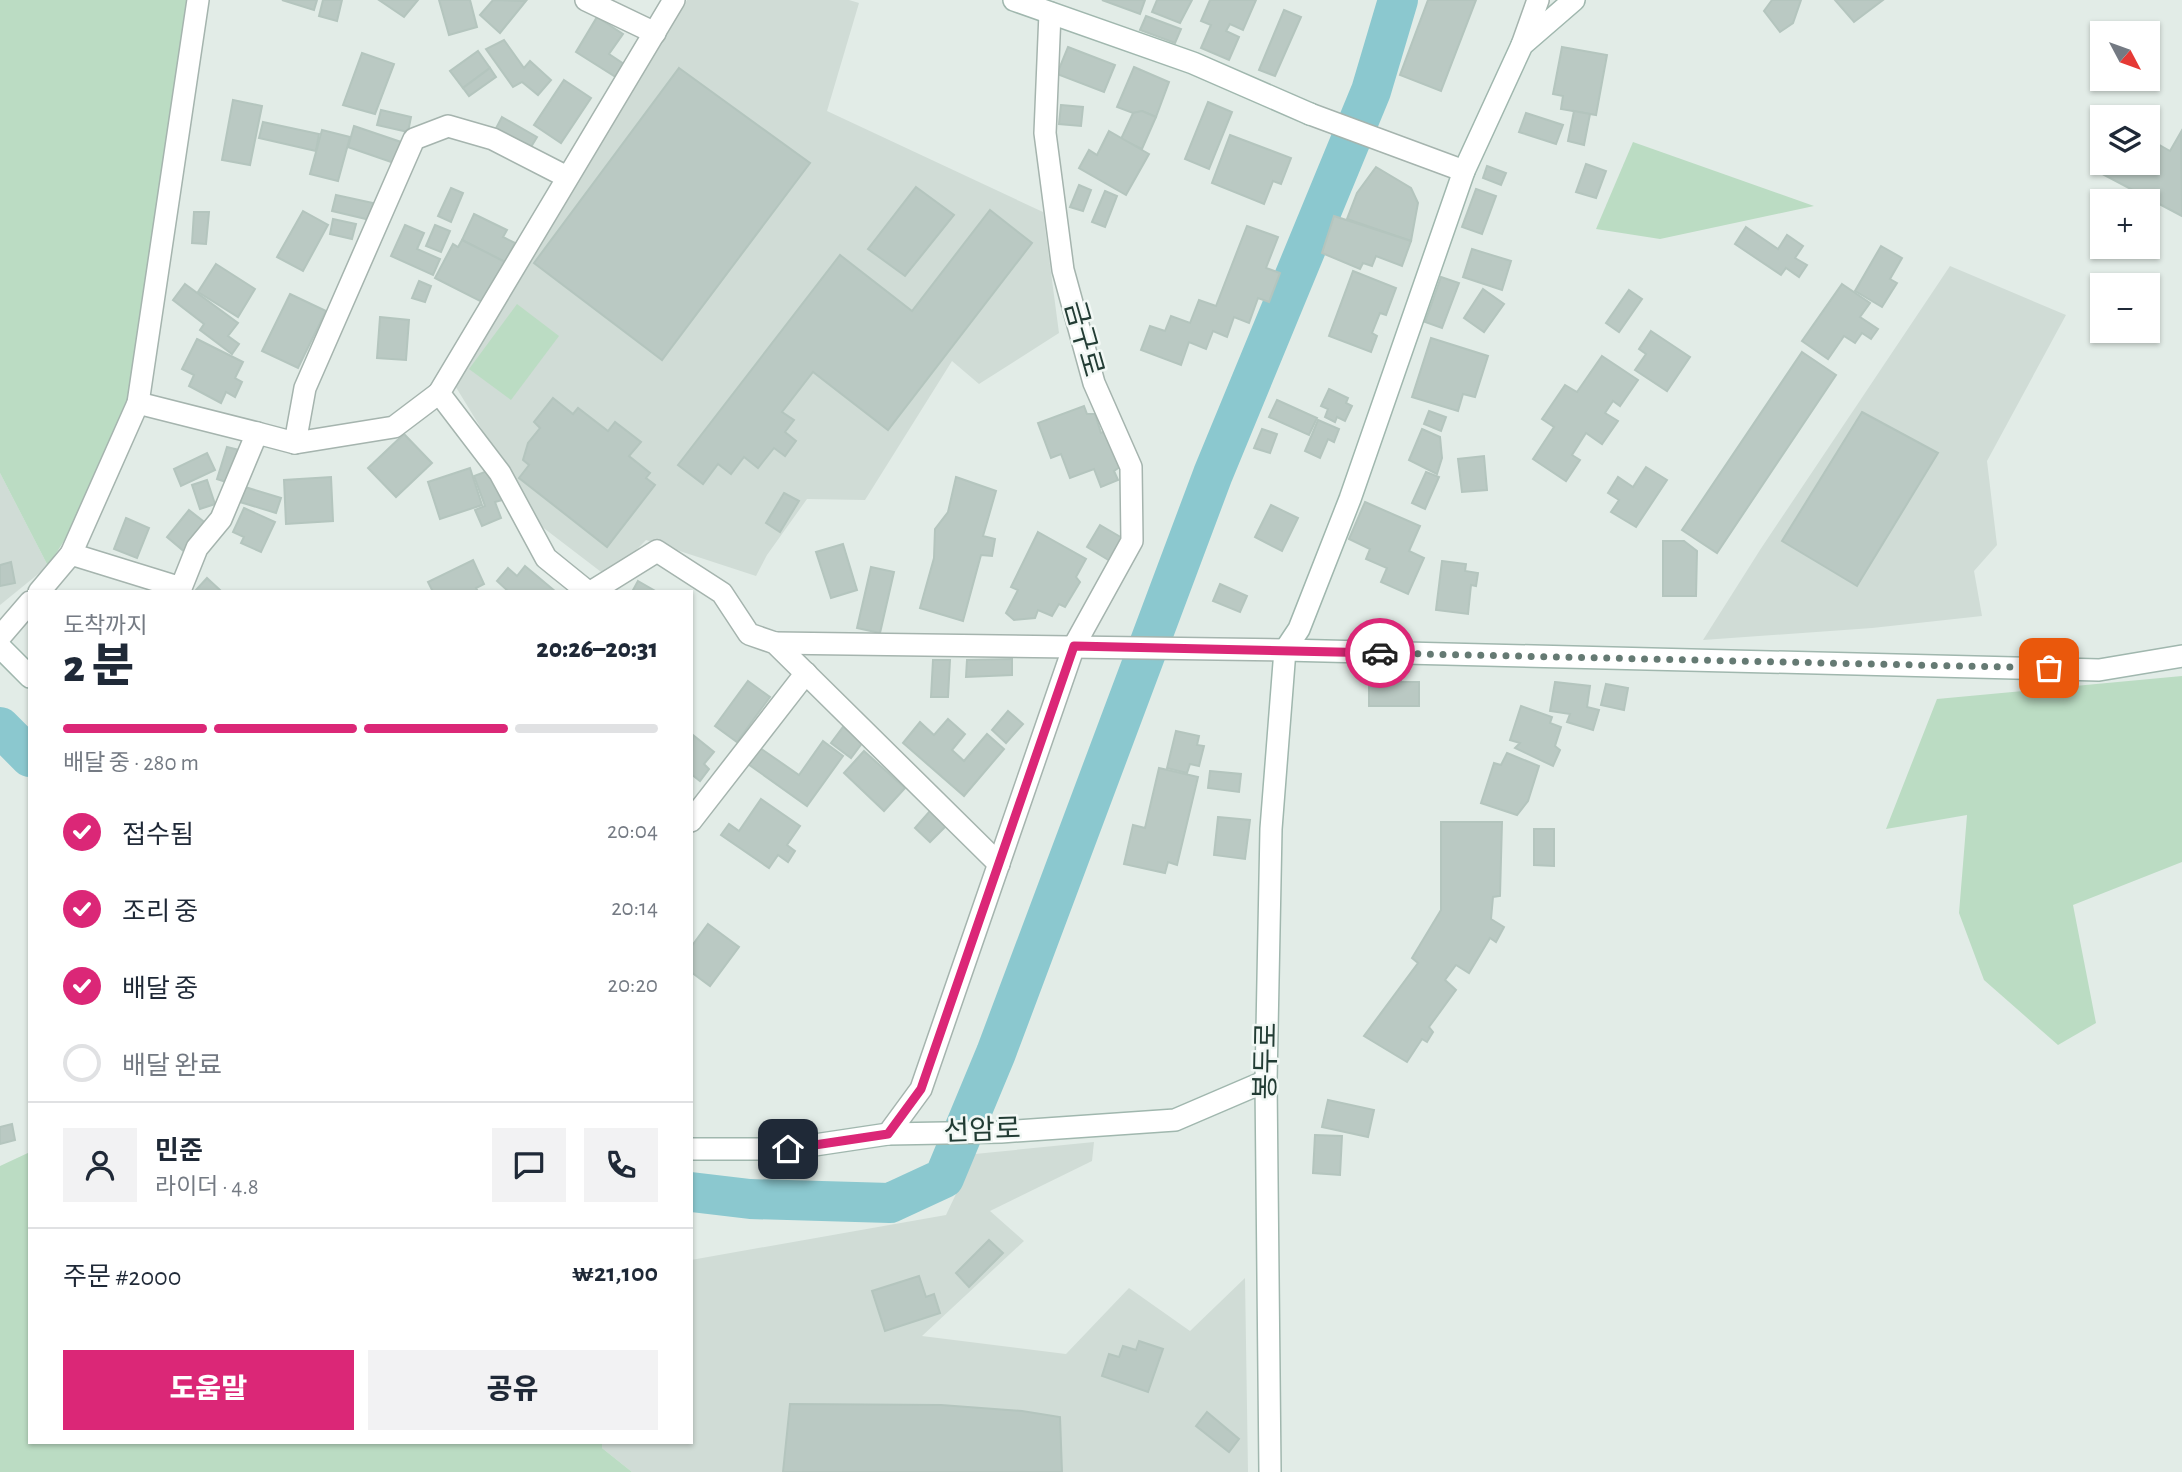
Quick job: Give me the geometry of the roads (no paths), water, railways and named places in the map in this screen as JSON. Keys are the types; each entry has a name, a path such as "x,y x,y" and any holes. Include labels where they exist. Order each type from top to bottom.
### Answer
{"street":[{"path":"41,590 71,554 138,403 198,0"},
{"path":"586,0 655,33"},
{"path":"138,403 295,443 394,427 439,393 674,0"},
{"path":"1014,0 1193,63 1310,114 1464,171"},
{"path":"1284,650 1299,629 1350,499 1464,171 1522,45 1538,0"},
{"path":"1522,45 1574,0"},
{"name":"금구로","path":"888,1134 921,1089 999,864 1080,647 1132,541 1131,467 1094,383 1063,271 1045,133 1050,13"},
{"path":"295,443 305,388 414,139 448,126 493,139 567,177"},
{"path":"439,393 500,473 546,558 587,590"},
{"path":"71,554 183,590 197,548 221,519 257,433"},
{"path":"593,590 657,551 722,593 749,634 775,643 1284,650 2099,670 2182,656"},
{"path":"0,637 28,604"},
{"path":"775,643 999,864"},
{"path":"0,647 28,675"},
{"name":"봉두로","path":"1270,1472 1266,1081 1271,830 1284,650"},
{"path":"693,818 806,673"},
{"name":"선암로","path":"693,1149 788,1149 888,1134 1175,1120 1266,1081"}],"waterway":[{"path":"693,1192 750,1199 890,1203 944,1178 996,1053 1213,474 1371,91 1398,0"},
{"path":"0,727 28,755"}]}
